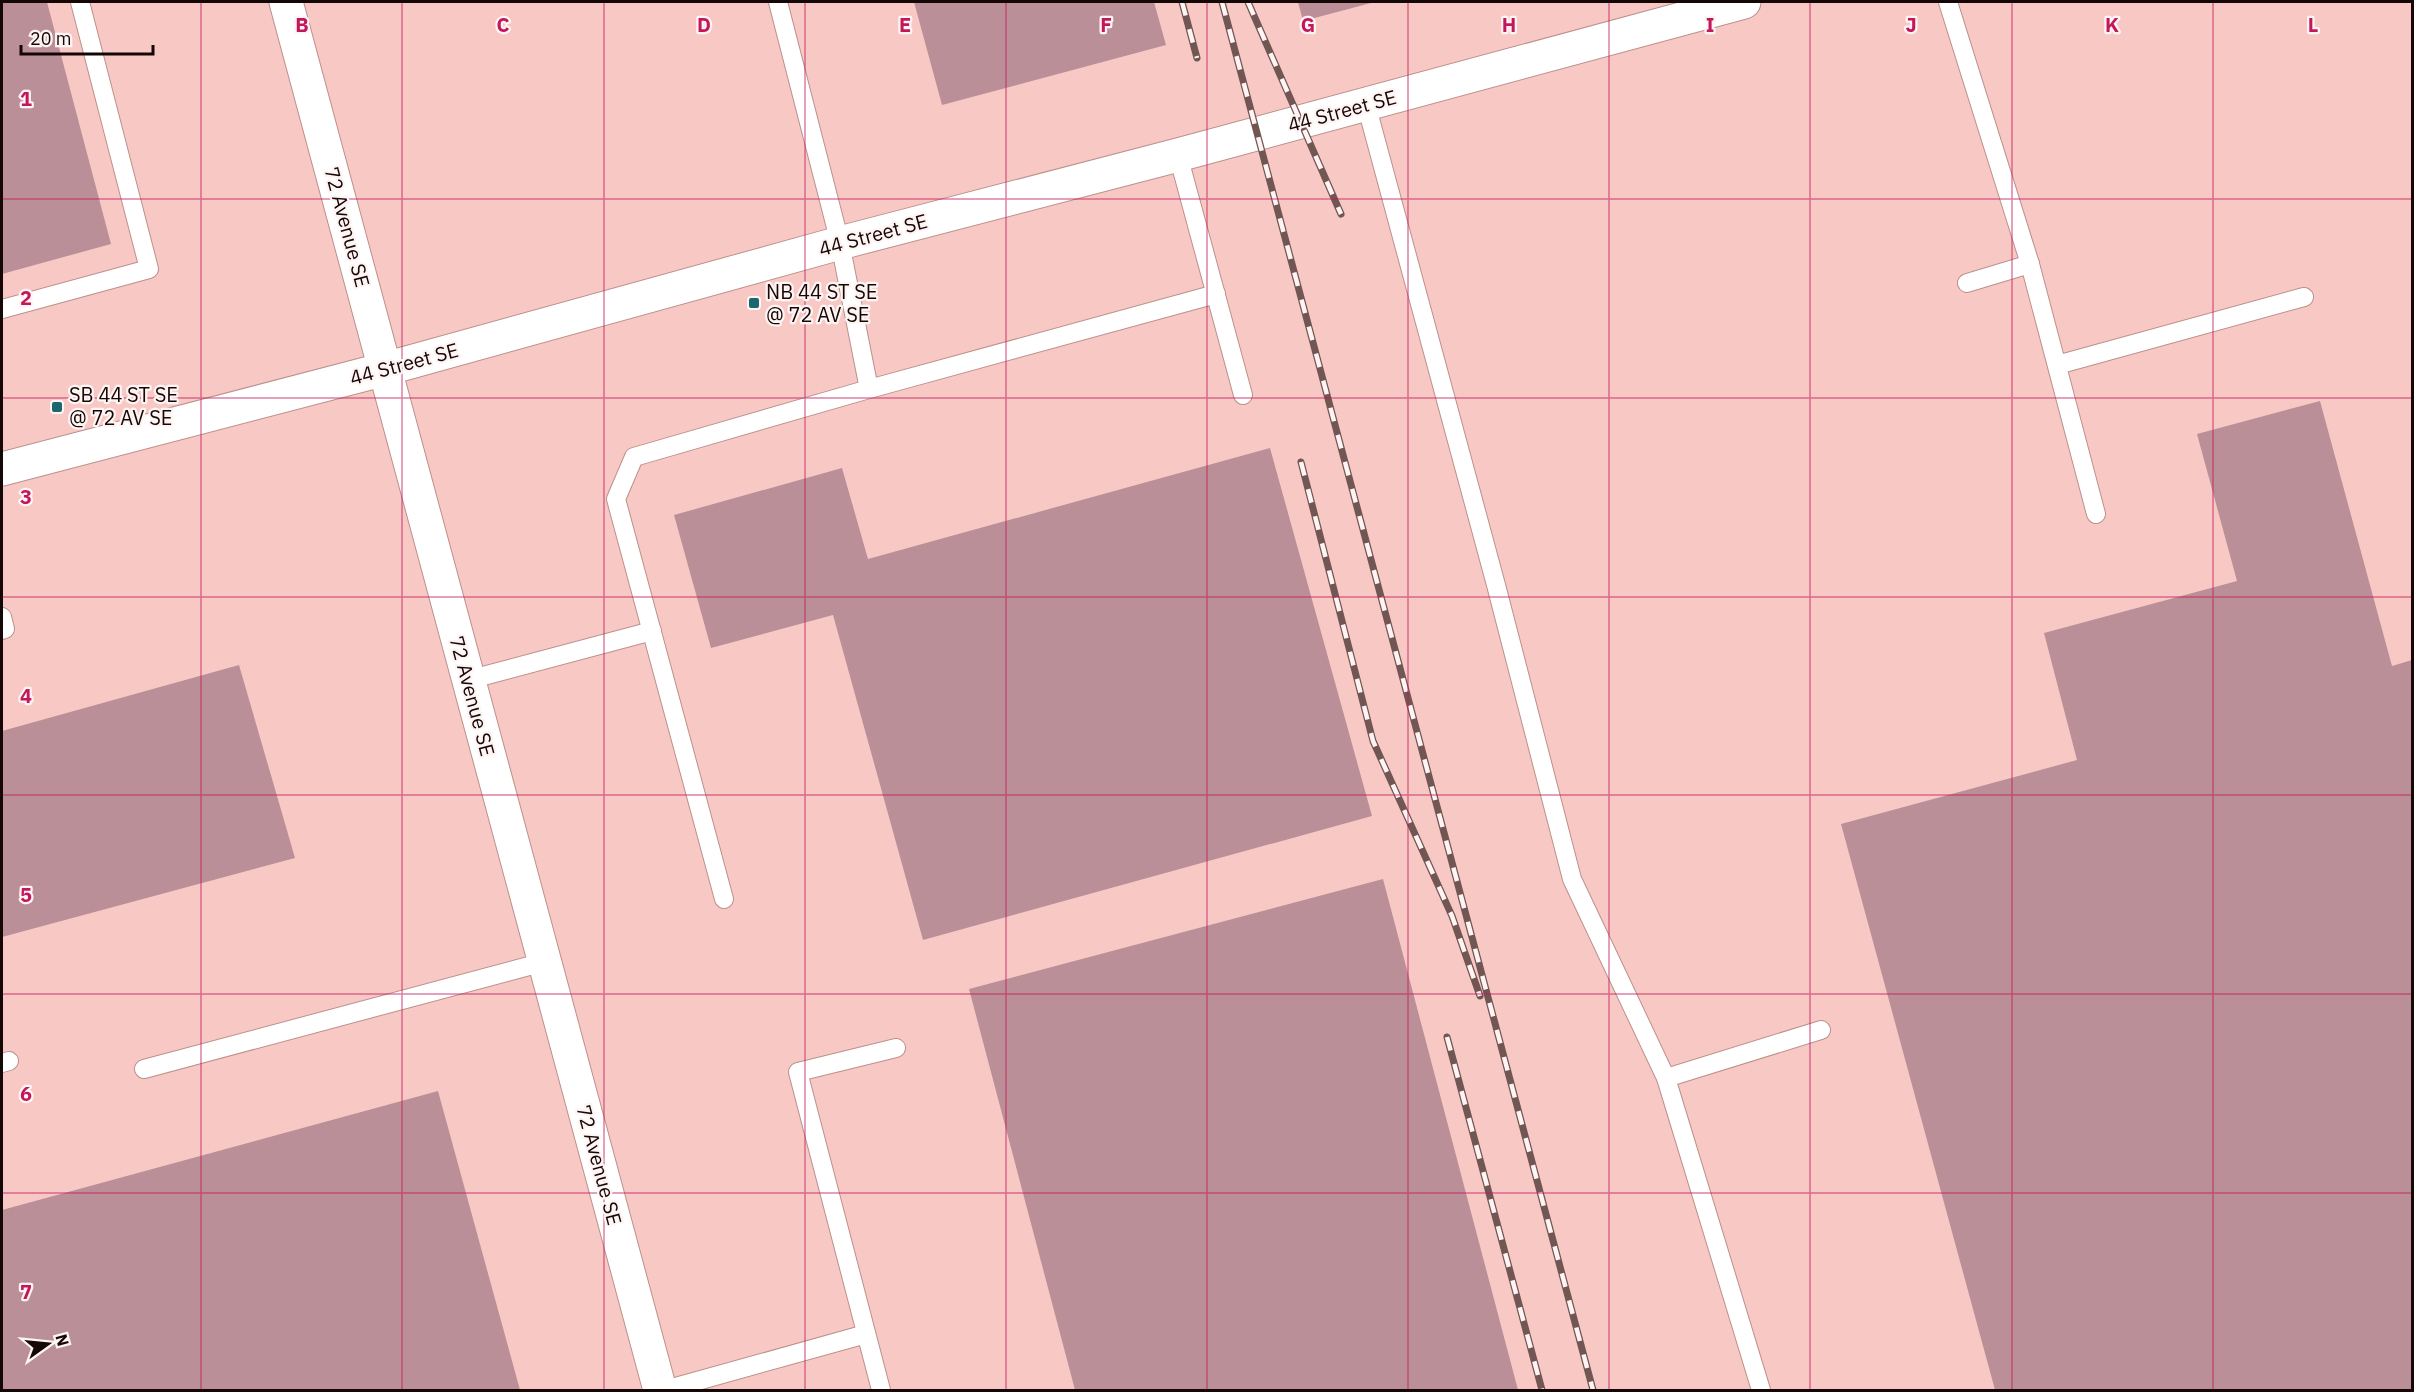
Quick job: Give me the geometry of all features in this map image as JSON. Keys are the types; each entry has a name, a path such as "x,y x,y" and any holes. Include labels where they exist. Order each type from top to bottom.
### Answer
{"street":[{"name":"72 Avenue SE","path":"286,2 660,1390"},
{"name":"44 Street SE","path":"2,469 385,369 840,243 1178,155 1744,2"}],"lane":[{"path":"2,309 149,269 80,2"},
{"path":"778,2 840,243 869,388"},
{"path":"1948,2 2030,264 2096,514"},
{"path":"1366,104 1496,585 1572,879 1666,1078 1761,1390"},
{"path":"1178,155 1243,395"},
{"path":"1967,283 2030,264"},
{"path":"724,899 615,499 634,457 869,388 1216,294"},
{"path":"2057,365 2304,297"},
{"path":"2,617 5,630 2,630"},
{"path":"468,680 652,632"},
{"path":"144,1069 544,962"},
{"path":"1666,1078 1821,1030"},
{"path":"881,1390 798,1072 897,1048"},
{"path":"665,1390 866,1334"}],"building":[{"path":"2,2 47,2 111,244 2,274"},
{"path":"914,2 1154,2 1166,45 942,105"},
{"path":"1298,2 1375,2 1303,21"},
{"path":"2320,401 2392,666 2412,660 2412,1390 1995,1390 1841,824 2077,760 2044,633 2237,581 2197,434"},
{"path":"1270,448 1372,816 923,940 833,615 711,648 674,515 842,468 868,559"},
{"path":"239,665 295,858 2,937 2,731"},
{"path":"1383,879 1518,1390 1075,1390 969,989"},
{"path":"438,1091 520,1390 2,1390 2,1210"}],"railway":[{"path":"1182,2 1197,58"},
{"path":"1222,2 1593,1390"},
{"path":"1248,2 1341,214"},
{"path":"1301,462 1373,741 1452,916 1480,996"},
{"path":"1447,1037 1542,1390"}],"place":[{"name":"NB 44 ST SE @ 72 AV SE","path":"754,303"},
{"name":"SB 44 ST SE @ 72 AV SE","path":"57,407"}]}
